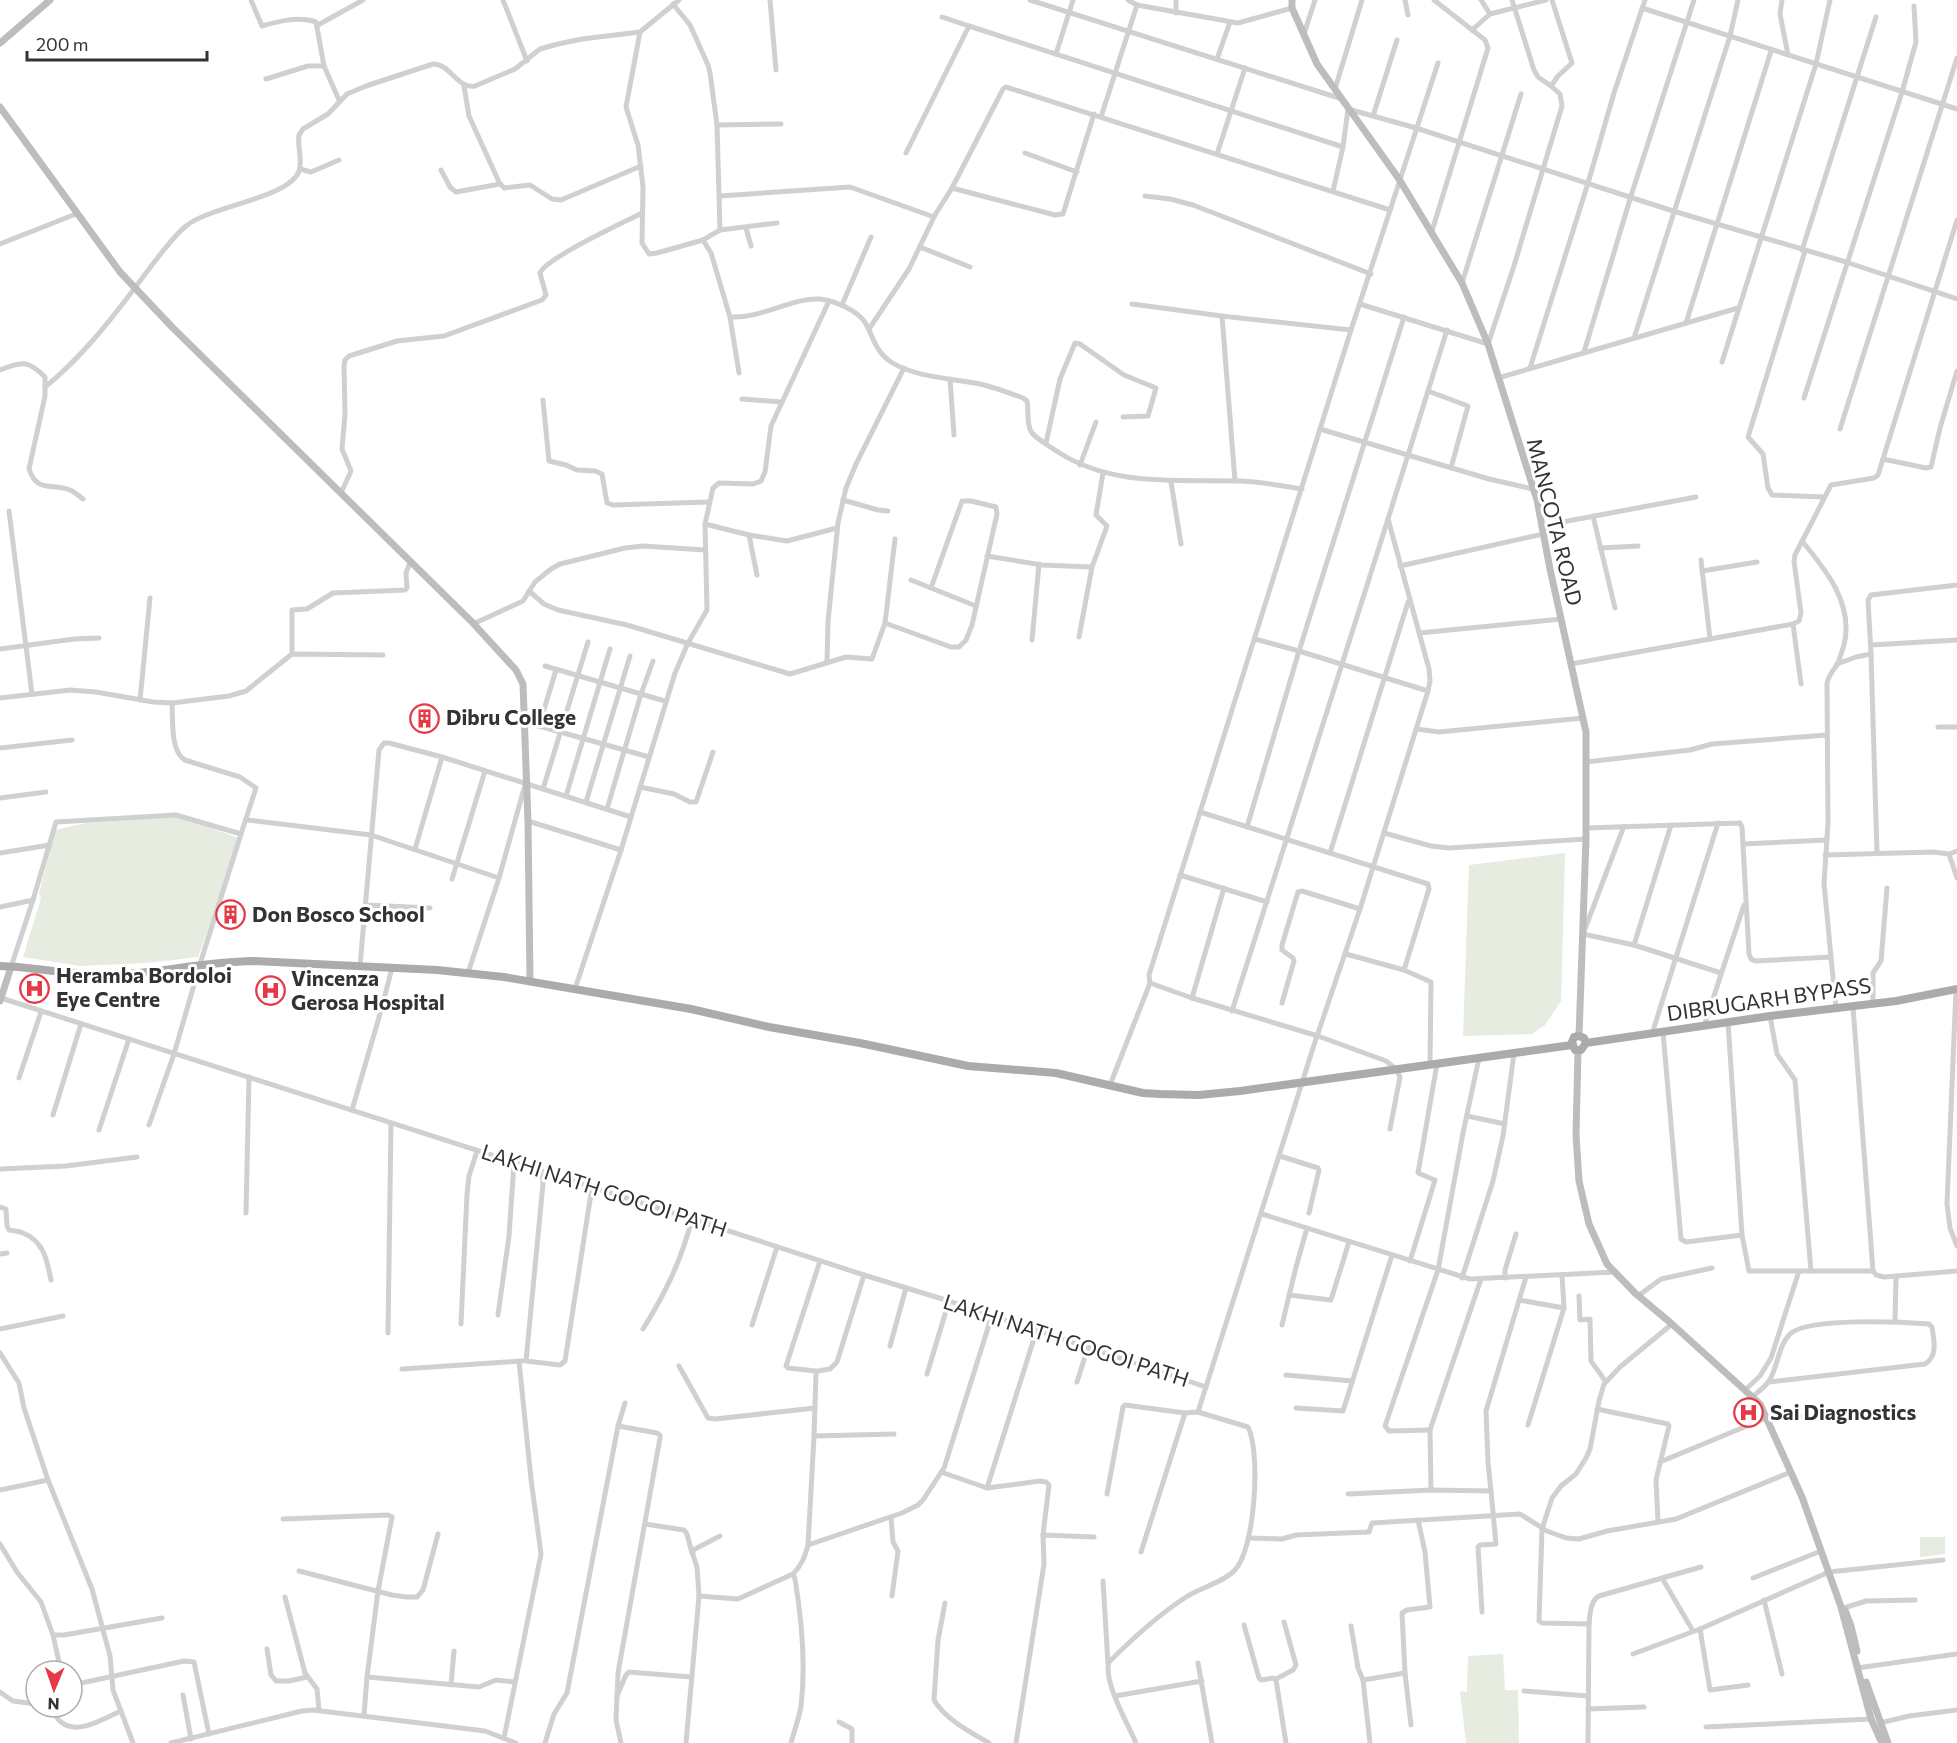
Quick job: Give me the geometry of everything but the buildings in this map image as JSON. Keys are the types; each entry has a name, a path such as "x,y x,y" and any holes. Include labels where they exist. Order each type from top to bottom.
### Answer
{"main road":[{"path":"0,43 50,0"},
{"name":"MANCOTA ROAD","path":"1292,4 1317,64 1399,179 1462,283 1488,344 1533,489 1586,732 1586,839 1579,1036"},
{"path":"0,107 120,272 172,327 473,624 516,670 523,684 530,981"},
{"path":"0,966 94,975 161,972 200,964 252,961 468,973 530,981 691,1009 769,1027 968,1066 1043,1071 1070,1075 1143,1093 1179,1095 1240,1091 1514,1053 1575,1048 1584,1049 1586,1043 1584,1038 1579,1036 1572,1040 1575,1048 1579,1181 1589,1224 1608,1264 1615,1272 1638,1296 1760,1404 1802,1497 1843,1607 1871,1719 1884,1742"},
{"path":"1,999 11,967"},
{"name":"DIBRUGARH BYPASS","path":"1586,1043 1770,1016 1853,1007 1956,990"},
{"path":"1859,1668 1880,1722 1884,1742"}],"street":[{"path":"251,0 262,26 275,22 306,19 316,22 324,66 339,100"},
{"path":"318,25 363,0"},
{"path":"503,0 526,61"},
{"path":"45,387 68,366 185,226 207,213 278,190 292,181 300,170 299,135 303,129 328,114 346,94 433,64 443,66 464,86 475,86 515,69 540,50 558,44 640,32 679,0"},
{"path":"770,0 776,70"},
{"path":"1030,0 1342,99"},
{"path":"1056,54 1073,0"},
{"path":"1128,0 1137,6 1230,22 1247,21 1292,4"},
{"path":"1176,0 1176,14"},
{"path":"1304,34 1315,0"},
{"path":"1335,89 1362,0"},
{"path":"1405,0 1408,15"},
{"path":"1432,231 1488,48 1485,40 1434,0"},
{"path":"1481,0 1490,14"},
{"path":"1360,304 1488,344 1563,102 1560,94 1538,77 1534,70 1512,0"},
{"path":"1472,30 1490,14 1546,0"},
{"path":"1551,86 1572,63 1552,0"},
{"path":"1530,368 1614,93 1645,0"},
{"path":"1584,352 1694,0"},
{"path":"1634,338 1730,36 1738,0"},
{"path":"1782,0 1780,14 1788,55"},
{"path":"1722,362 1816,64 1830,0"},
{"path":"673,4 690,25 708,65 717,125 720,230"},
{"path":"1101,117 1137,6"},
{"path":"1804,398 1902,92 1916,42 1914,6"},
{"path":"1642,8 1957,109"},
{"path":"942,16 1343,147"},
{"path":"1824,497 1771,494 1763,454 1747,435 1876,17"},
{"path":"1216,59 1230,22"},
{"path":"906,153 969,26"},
{"path":"640,32 626,107 638,145 643,187 642,243 649,254 657,254 703,240 720,230 777,223"},
{"path":"1373,116 1397,40"},
{"path":"1686,323 1771,51"},
{"path":"1840,429 1957,58"},
{"path":"1110,1085 1150,983 1149,975 1180,875 1351,330 1438,63"},
{"path":"266,79 308,66 324,66"},
{"path":"1217,154 1245,68"},
{"path":"464,86 469,116 500,184 508,189 530,184 552,199 561,200 641,166"},
{"path":"869,329 902,282 934,217 1006,87 1390,210"},
{"path":"1462,283 1521,94"},
{"path":"1333,191 1343,147 1348,109 1503,155 1673,211 1846,262 1957,299"},
{"path":"952,188 1059,216 1066,210 1094,114"},
{"path":"717,125 781,124"},
{"path":"1025,153 1077,171"},
{"path":"300,170 311,172 339,160"},
{"path":"441,170 450,187 456,192 500,184"},
{"path":"720,196 850,187 934,217"},
{"path":"1145,196 1193,205 1371,274"},
{"path":"340,493 351,471 343,453 342,444 345,414 344,366 349,356 397,341 444,336 542,300 546,295 540,273 545,265 590,238 642,213"},
{"path":"0,244 76,214"},
{"path":"1571,664 1793,624 1801,618 1794,558 1829,487 1833,484 1875,478 1878,475 1957,220"},
{"path":"746,228 751,246"},
{"path":"842,305 871,237"},
{"path":"703,240 711,253 730,317 739,373"},
{"path":"920,247 970,267"},
{"path":"730,317 755,315 808,300 829,301 842,305 863,319 882,355 904,368 984,385 1023,398 1027,401 1031,431 1046,444 1080,465 1103,473 1130,478 1171,482 1235,481 1302,489"},
{"path":"575,989 621,850 665,701 688,643 707,610 705,524 713,488 719,483 753,484 761,481 765,472 769,431 829,301"},
{"path":"1132,304 1351,330"},
{"path":"1498,378 1738,308"},
{"path":"1222,316 1235,481"},
{"path":"1247,827 1299,651 1404,317"},
{"path":"1232,1011 1448,330"},
{"path":"1046,444 1060,379 1076,343 1124,375 1156,387 1148,417 1123,417"},
{"path":"0,370 17,363 34,366 45,377 45,396 39,431 29,469 33,480 39,485 71,490 83,499"},
{"path":"827,662 828,621 837,528 843,500 856,464 904,368"},
{"path":"1883,459 1926,468 1931,467 1957,371"},
{"path":"950,379 954,435"},
{"path":"1428,391 1468,406 1451,468"},
{"path":"742,399 782,402"},
{"path":"543,400 549,461 577,470 595,471 602,474 607,503 613,505 709,502"},
{"path":"1080,465 1096,422"},
{"path":"1320,429 1451,468 1533,489"},
{"path":"1079,637 1092,567 1107,525 1097,518 1096,513 1103,473"},
{"path":"1171,482 1181,544"},
{"path":"1541,526 1695,496"},
{"path":"843,500 888,511"},
{"path":"885,623 951,647 959,647 966,640 976,606 997,509 993,505 963,500 931,588"},
{"path":"9,511 32,694"},
{"path":"1593,516 1615,608"},
{"path":"1197,1412 1262,1214 1302,1082 1374,867 1428,692 1430,676 1388,519"},
{"path":"705,524 749,535 788,541 837,528"},
{"path":"1400,566 1543,534"},
{"path":"749,535 757,575"},
{"path":"529,591 544,604 558,610 627,625 790,674 846,657 872,659 885,623 895,539"},
{"path":"1802,541 1822,566 1844,609 1845,639 1837,664 1828,675 1827,683 1829,766 1824,883 1836,1009"},
{"path":"473,624 524,601 535,582 555,566 607,551 643,546 705,550"},
{"path":"1600,548 1638,546"},
{"path":"987,556 1039,564 1092,567"},
{"path":"1701,560 1710,639"},
{"path":"292,654 292,610 307,609 333,593 407,589 406,573 410,562"},
{"path":"1702,571 1757,562"},
{"path":"1032,640 1039,564"},
{"path":"911,580 976,606"},
{"path":"1877,854 1868,600 1871,595 1957,585"},
{"path":"140,700 150,598"},
{"path":"1330,853 1409,600"},
{"path":"1419,633 1561,619"},
{"path":"1793,624 1801,684"},
{"path":"0,649 99,638"},
{"path":"1255,639 1428,692"},
{"path":"1870,645 1957,640"},
{"path":"543,789 588,642"},
{"path":"566,796 610,649"},
{"path":"0,699 32,694 85,691 172,703 240,694 292,654 383,655"},
{"path":"1837,664 1861,655 1871,654"},
{"path":"586,802 630,656"},
{"path":"607,809 653,661"},
{"path":"545,666 665,701"},
{"path":"539,726 556,670"},
{"path":"149,1125 174,1054 256,788 240,777 185,760 178,755 175,746 172,703"},
{"path":"1416,729 1439,732 1583,718"},
{"path":"524,724 539,726 649,757"},
{"path":"1938,727 1957,727"},
{"path":"1586,762 1690,750 1712,744 1827,735"},
{"path":"0,748 72,740"},
{"path":"360,966 381,746 389,743 441,757 631,816"},
{"path":"640,787 675,794 694,802 698,798 713,752"},
{"path":"415,849 441,757"},
{"path":"452,879 485,771"},
{"path":"468,973 499,878 526,783"},
{"path":"0,798 46,792"},
{"path":"1200,812 1425,882 1429,886 1404,970"},
{"path":"11,967 56,822 154,815 186,816 241,834"},
{"path":"247,820 371,835 499,878"},
{"path":"528,821 621,850"},
{"path":"1652,1034 1718,823"},
{"path":"1586,828 1740,823 1748,948 1752,959 1755,961 1831,957"},
{"path":"1634,945 1671,825"},
{"path":"1624,826 1583,934 1634,945 1721,973"},
{"path":"1384,833 1431,846 1449,848 1586,839"},
{"path":"1743,844 1827,840"},
{"path":"0,854 50,845"},
{"path":"1825,855 1938,852 1949,854 1957,850"},
{"path":"1949,854 1957,878"},
{"path":"1180,875 1267,902"},
{"path":"1192,998 1224,888"},
{"path":"1873,1004 1872,973 1881,962 1887,888"},
{"path":"1282,1003 1294,961 1282,950 1282,945 1298,892 1302,891 1360,909"},
{"path":"0,907 33,900"},
{"path":"1704,1026 1745,901"},
{"path":"366,905 430,908"},
{"path":"1346,954 1404,970 1431,982 1434,1064 1418,1173 1436,1180 1410,1261"},
{"path":"352,1110 381,1014 392,968"},
{"path":"1150,983 1232,1011 1318,1036 1386,1061 1400,1077 1390,1129"},
{"path":"1956,990 1947,1204 1950,1228 1957,1246"},
{"name":"LAKHI NATH GOGOI PATH","path":"1,999 1037,1329 1206,1387"},
{"path":"1853,1007 1873,1271 1879,1277 1957,1271"},
{"path":"19,1078 41,1012"},
{"path":"1770,1016 1777,1054 1795,1080 1811,1271"},
{"path":"1728,1022 1743,1235 1749,1271 1873,1271"},
{"path":"53,1115 81,1024"},
{"path":"1663,1032 1681,1239 1686,1242 1743,1235"},
{"path":"99,1130 129,1039"},
{"path":"1462,1278 1493,1181 1505,1124 1514,1053"},
{"path":"1430,1430 1389,1431 1385,1426 1438,1270 1479,1058"},
{"path":"246,1213 249,1077"},
{"path":"1467,1116 1505,1124"},
{"path":"388,1333 391,1123"},
{"path":"461,1324 467,1194 469,1176 477,1151"},
{"path":"1280,1156 1318,1168 1309,1213"},
{"path":"0,1169 66,1166 137,1158"},
{"path":"498,1315 509,1236 514,1163"},
{"path":"526,1361 543,1184 542,1172"},
{"path":"402,1368 519,1361 562,1365 565,1361 592,1187"},
{"path":"0,1207 6,1209 9,1230 24,1233 36,1241 44,1251 51,1280"},
{"path":"1262,1214 1462,1278 1615,1272"},
{"path":"643,1329 678,1266 692,1219"},
{"path":"1282,1325 1307,1228"},
{"path":"1950,1228 1957,1230"},
{"path":"1505,1278 1505,1270 1516,1234"},
{"path":"1288,1295 1331,1300 1349,1242"},
{"path":"752,1325 777,1246"},
{"path":"0,1254 7,1253"},
{"path":"1296,1408 1343,1411 1392,1255"},
{"path":"820,1261 786,1366 788,1368 816,1371 830,1369 837,1362 864,1275"},
{"path":"1638,1296 1661,1279 1712,1268"},
{"path":"1744,1390 1760,1376 1771,1358 1799,1271"},
{"path":"1528,1425 1564,1308 1562,1275"},
{"path":"1482,1612 1478,1547 1496,1544 1488,1463 1486,1411 1526,1277"},
{"path":"1895,1321 1896,1277"},
{"path":"1431,1490 1430,1430 1481,1279"},
{"path":"890,1346 906,1288"},
{"path":"1579,1296 1580,1320 1590,1319 1591,1361 1606,1382"},
{"path":"1519,1300 1564,1308"},
{"path":"927,1374 949,1301"},
{"path":"808,1545 891,1517 918,1505 941,1472 992,1315"},
{"path":"0,1329 63,1316"},
{"path":"1752,1397 1769,1382 1786,1340 1795,1330 1832,1323 1895,1321 1931,1325 1934,1350 1932,1360 1925,1364 1769,1382"},
{"path":"1589,1624 1542,1623 1539,1621 1542,1529 1555,1493 1576,1474 1590,1449 1597,1409 1606,1382 1620,1367 1672,1324"},
{"path":"987,1488 1037,1329"},
{"path":"1077,1382 1089,1347"},
{"path":"0,1353 19,1383 24,1408 48,1480 92,1589 111,1660 113,1690 133,1743"},
{"path":"504,1738 541,1554 519,1361"},
{"path":"680,1366 708,1418 814,1408"},
{"path":"699,1596 738,1599 793,1574 800,1567 808,1545 816,1371"},
{"path":"1286,1375 1352,1381"},
{"path":"545,1743 554,1714 567,1693 618,1426 625,1403"},
{"path":"1107,1494 1125,1405 1185,1413 1197,1412 1248,1427 1252,1436 1255,1472 1250,1538 1245,1553 1235,1570 1227,1577 1182,1599 1108,1664"},
{"path":"1597,1409 1668,1424 1670,1429 1655,1487 1658,1522"},
{"path":"1141,1552 1185,1413"},
{"path":"1660,1462 1767,1420 1818,1414 1914,1413"},
{"path":"618,1426 660,1435 623,1638 616,1700 616,1720 621,1743"},
{"path":"814,1436 894,1434"},
{"path":"941,1472 987,1488 1046,1482 1049,1487 1043,1535 1044,1562 1041,1586 1016,1743"},
{"path":"1250,1538 1282,1539 1296,1535 1368,1532 1372,1523 1520,1514 1542,1529 1566,1538 1579,1539 1607,1531 1690,1515 1791,1472"},
{"path":"0,1490 48,1480"},
{"path":"1348,1494 1431,1490 1491,1491"},
{"path":"283,1519 391,1516 378,1591 364,1715"},
{"path":"891,1517 893,1542 898,1551 892,1596"},
{"path":"1411,1725 1405,1673 1402,1613 1407,1610 1430,1607 1428,1573 1418,1520"},
{"path":"645,1524 684,1530 697,1567 699,1596 686,1743"},
{"path":"299,1571 412,1598 420,1594 438,1533"},
{"path":"1043,1535 1094,1537"},
{"path":"693,1555 693,1550 697,1547 720,1536"},
{"path":"0,1544 17,1572 41,1602 53,1635 58,1659"},
{"path":"1753,1578 1821,1551"},
{"path":"1633,1654 1700,1629 1829,1572 1943,1560"},
{"path":"1588,1743 1589,1624 1595,1598 1701,1567"},
{"path":"791,1743 801,1709 803,1668 801,1620 793,1574"},
{"path":"1662,1578 1693,1631"},
{"path":"1103,1581 1108,1675 1136,1743"},
{"path":"285,1597 307,1677 317,1689 319,1710"},
{"path":"1764,1600 1782,1674"},
{"path":"1843,1607 1866,1601 1915,1600"},
{"path":"945,1604 938,1640 934,1700 951,1719 989,1743"},
{"path":"53,1635 162,1618"},
{"path":"1244,1625 1259,1679 1276,1679 1293,1670 1296,1665 1284,1622"},
{"path":"1351,1626 1358,1668 1363,1680 1370,1743"},
{"path":"1700,1629 1710,1690 1748,1685"},
{"path":"267,1649 273,1678 280,1681 307,1677"},
{"path":"452,1685 454,1651"},
{"path":"1859,1668 1957,1654"},
{"path":"84,1682 194,1662 209,1734"},
{"path":"1198,1663 1212,1743"},
{"path":"616,1700 629,1672 691,1677"},
{"path":"1363,1680 1405,1673"},
{"path":"367,1677 482,1687 496,1680 515,1682"},
{"path":"1276,1679 1286,1743"},
{"path":"1115,1696 1202,1681"},
{"path":"1524,1691 1588,1696"},
{"path":"0,1692 13,1701 24,1702"},
{"path":"183,1695 191,1738"},
{"path":"1588,1709 1644,1707"},
{"path":"171,1743 302,1710 319,1710 485,1731 516,1743"},
{"path":"1880,1722 1957,1710"},
{"path":"59,1719 62,1723 73,1727 90,1724 121,1711"},
{"path":"1706,1727 1871,1719"},
{"path":"839,1722 852,1729 852,1743"}],"shaded area":[{"path":"180,817 241,839 198,957 146,963 80,966 23,957 41,898 39,894 55,830 86,823"},
{"path":"1565,853 1561,1001 1545,1025 1532,1034 1463,1036 1469,865"},
{"path":"1920,1537 1945,1537 1945,1554 1920,1557"},
{"path":"1503,1654 1505,1690 1518,1690 1519,1743 1466,1743 1460,1691 1467,1692 1468,1656"}],"place":[{"name":"Dibru College","path":"425,718"},
{"name":"Don Bosco School","path":"231,915"},
{"name":"Heramba Bordoloi Eye Centre","path":"35,988"},
{"name":"Vincenza Gerosa Hospital","path":"270,991"},
{"name":"Sai Diagnostics","path":"1749,1413"}]}
